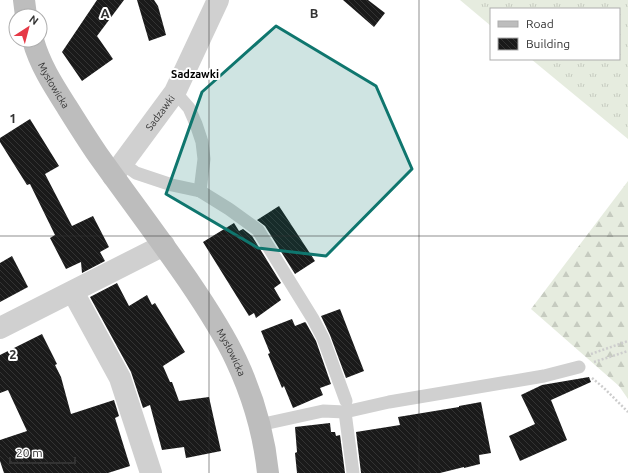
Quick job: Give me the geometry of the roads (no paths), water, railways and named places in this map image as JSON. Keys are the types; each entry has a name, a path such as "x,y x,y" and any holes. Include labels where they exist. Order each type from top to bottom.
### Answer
{"street":[{"name":"Sadzawki","path":"118,169 175,92 218,0"},
{"name":"Mysłowicka","path":"35,48 48,77 84,135 118,169 164,245 208,310 235,359 253,404 265,449 268,473"},
{"path":"0,328 164,245"},
{"path":"73,292 120,378 151,473"}],"lane":[{"path":"175,92 189,108 202,142 204,159 200,191"},
{"path":"118,169 136,173 172,185 200,191 229,208 258,230 316,324 323,338 345,406 353,473"},
{"path":"259,425 345,406 389,402 544,376 579,367"}],"district":[{"name":"Sadzawki","path":"195,74"}]}
